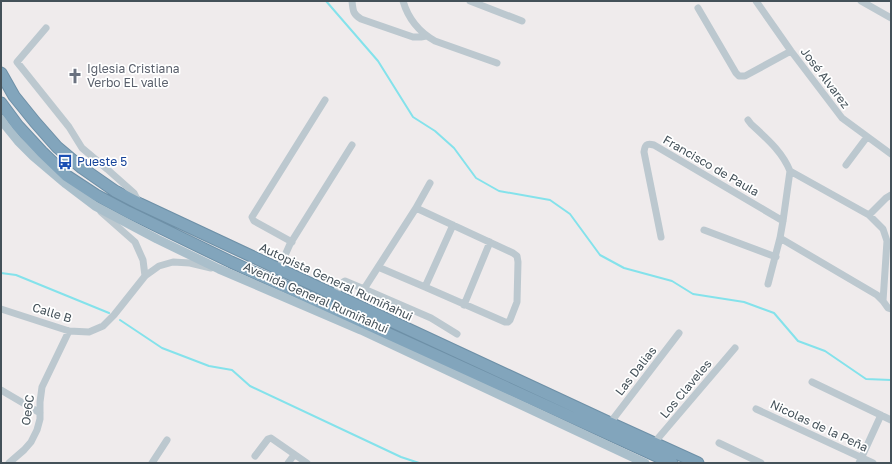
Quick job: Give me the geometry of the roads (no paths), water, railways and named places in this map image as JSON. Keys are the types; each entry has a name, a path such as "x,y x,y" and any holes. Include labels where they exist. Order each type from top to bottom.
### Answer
{"highway":[{"name":"Autopista General Rumiñahui","path":"1,73 14,96 57,147 82,168 115,191 334,295 698,463"},
{"name":"Autopista General Rumiñahui","path":"1,103 18,126 42,152 67,176 96,195 231,262 672,463"}],"main road":[{"name":"Avenida General Rumiñahui","path":"2,123 33,156 95,206 157,239 219,269 362,330 645,463"}],"street":[{"path":"352,1 352,8 355,15 361,19 413,37 426,36"},
{"path":"403,1 406,10 418,28 426,36 435,41 497,63"},
{"path":"470,1 522,21"},
{"name":"José Alvarez","path":"756,1 791,51 842,118 891,154"},
{"path":"861,1 891,18"},
{"path":"698,8 739,76 745,76 791,51"},
{"path":"46,28 17,62 69,127 82,148 108,169 134,194 140,204"},
{"path":"292,242 254,221 252,217 325,100"},
{"path":"748,120 779,152 790,171 780,238 768,284"},
{"path":"846,165 867,136"},
{"name":"Francisco de Paula","path":"661,237 644,152 646,145 650,143 783,221"},
{"path":"279,269 292,242 352,145"},
{"path":"790,171 869,215 883,229 887,241 883,300"},
{"path":"364,289 416,208 430,183"},
{"path":"869,215 891,195"},
{"path":"95,206 135,242 144,260 145,276"},
{"path":"378,267 505,322 510,320 517,302 517,256 513,252 416,208"},
{"path":"425,287 453,225"},
{"path":"704,230 776,256"},
{"path":"780,238 877,295 889,308"},
{"path":"464,305 490,242"},
{"name":"Calle B","path":"1,309 69,331 89,332 103,326 114,315 145,276 159,266 174,262 190,263 219,269"},
{"path":"334,295 345,281 431,318 457,334"},
{"name":"Oe6C","path":"9,463 32,442 40,419 42,388 69,331"},
{"name":"Las Dalias","path":"610,423 679,333"},
{"name":"Los Claveles","path":"654,443 735,348"},
{"path":"812,382 891,420"},
{"path":"1,390 40,413"},
{"name":"Nicolas de la Peña","path":"756,409 860,460 873,463"},
{"path":"860,460 880,415"},
{"path":"255,456 268,439 271,438 307,463"},
{"path":"152,463 167,440"},
{"path":"719,443 761,463"},
{"path":"288,463 294,454"}],"waterway":[{"path":"326,1 378,61 413,117 435,131 454,148 476,178 499,191 550,200 570,214 600,255 624,268 672,281 693,294 744,302 774,313 798,341 825,351 866,379 891,380"},
{"path":"1,273 16,275 109,313"},
{"path":"120,320 162,348 209,366 232,370 250,386 401,457 419,463"}],"place":[{"name":"Iglesia Cristiana Verbo EL valle","path":"75,76"},
{"name":"Pueste 5","path":"65,162"}]}
